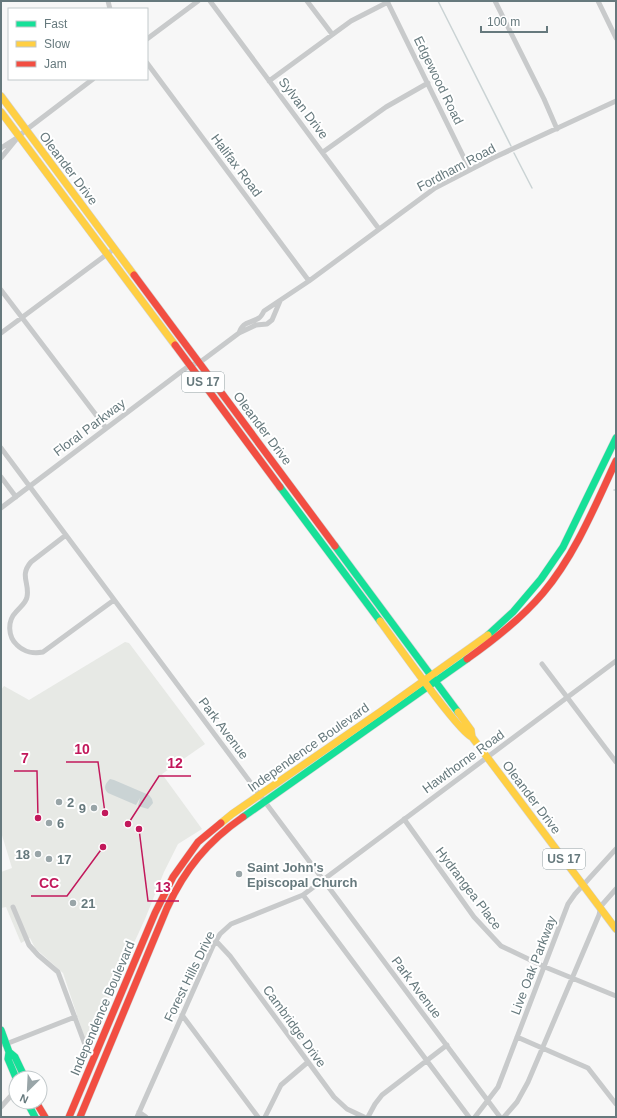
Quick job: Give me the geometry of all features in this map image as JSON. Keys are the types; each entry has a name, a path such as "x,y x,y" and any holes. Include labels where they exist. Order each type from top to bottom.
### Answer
{"main road":[{"name":"Oleander Drive","path":"1,96 431,674 471,730 472,737"},
{"name":"Oleander Drive","path":"1,112 429,686 468,736 472,737 616,929"},
{"name":"Independence Boulevard","path":"69,1117 155,913 173,877 198,842 232,814 380,712 494,629 513,612 548,571 563,547 616,438"},
{"name":"Independence Boulevard","path":"80,1117 167,908 183,875 194,859 208,844 226,829 436,682 520,618 542,594 569,556 616,461"},
{"path":"584,528 598,488 596,481"},
{"path":"1,1030 4,1044 9,1052 15,1057 21,1070"},
{"path":"9,1052 8,1060 12,1070"}],"street":[{"path":"148,38 198,1"},
{"name":"Sylvan Drive","path":"210,1 379,229"},
{"path":"307,1 332,34"},
{"path":"269,81 356,17 388,1"},
{"name":"Edgewood Road","path":"388,1 470,170"},
{"path":"495,1 544,99 557,129"},
{"path":"598,1 616,38"},
{"name":"Halifax Road","path":"148,64 309,281"},
{"path":"1,148 92,80"},
{"path":"323,152 386,107 428,83"},
{"name":"Fordham Road","path":"238,333 240,327 260,318 264,311 309,281 425,194 470,170 616,101"},
{"path":"1,158 19,136"},
{"path":"1,333 114,249"},
{"path":"1,290 106,428"},
{"name":"Fordham Road","path":"190,365 199,363 238,333 256,325 267,324 272,320 276,313 280,301"},
{"name":"Floral Parkway","path":"1,508 190,365"},
{"name":"Park Avenue","path":"1,448 500,1117"},
{"path":"1,477 16,496"},
{"path":"66,535 26,567 25,576 27,598 14,614 10,625 10,634 14,642 26,651 34,653 43,652 114,600"},
{"name":"Hawthorne Road","path":"323,880 616,661"},
{"path":"542,664 616,762"},
{"name":"Hydrangea Place","path":"404,819 474,917 501,946 545,967 616,996"},
{"name":"Live Oak Parkway","path":"475,1117 498,1087 568,904 616,849"},
{"name":"Forest Hills Drive","path":"146,1117 138,1114 216,941 224,930 232,924 302,895 323,880"},
{"path":"504,1117 517,1102 525,1088 599,915 600,908 616,889"},
{"path":"302,895 469,1117"},
{"path":"13,907 29,945 58,972 87,1050"},
{"name":"Cambridge Drive","path":"216,941 230,956 308,1062 342,1105 364,1117"},
{"path":"182,1015 258,1117"},
{"path":"4,1044 75,1017"},
{"path":"517,1037 588,1068 616,1104"},
{"path":"368,1117 382,1095 447,1045"},
{"path":"265,1117 281,1085 308,1062"},
{"path":"1,1107 8,1099"}],"shaded area":[{"path":"125,642 129,643 205,744 162,774 202,829 178,844 164,872 145,919 87,1045 63,973 35,948 30,938 21,943 6,907 1,908 1,872 12,868 1,832 1,690 4,686 29,700"},
{"path":"110,779 149,795 153,803 148,809 138,806 140,798 136,805 108,793 105,786"}],"waterway":[{"path":"438,1 511,146"},
{"path":"514,153 532,188"}],"traffic: fast":[{"path":"488,635 513,612 541,579 563,547 616,438"},
{"path":"280,487 380,621"},
{"path":"335,546 458,712"},
{"path":"243,817 467,659"},
{"path":"1,1030 9,1052 15,1057 21,1070"},
{"path":"9,1052 8,1059 13,1070"},
{"path":"31,1110 35,1117"}],"traffic: slow":[{"path":"1,96 134,275"},
{"path":"1,112 175,345"},
{"path":"380,621 454,720 472,737"},
{"path":"221,823 488,635"},
{"path":"458,712 471,730 472,737 616,929"}],"traffic: jam":[{"path":"134,275 335,546"},
{"path":"175,345 280,487"},
{"path":"467,659 497,637 535,603 543,593 565,563 584,530 616,461"},
{"path":"80,1117 167,908 181,881 208,846 230,826 243,817"},
{"path":"69,1117 155,913 173,877 198,842 221,823"},
{"path":"41,1110 45,1117"}],"place":[{"name":"2","path":"59,802"},
{"name":"9","path":"94,808"},
{"name":"10","path":"105,813"},
{"name":"7","path":"38,818"},
{"name":"6","path":"49,823"},
{"name":"12","path":"128,824"},
{"name":"13","path":"139,829"},
{"name":"CC","path":"103,847"},
{"name":"18","path":"38,854"},
{"name":"17","path":"49,859"},
{"name":"Saint John's Episcopal Church","path":"239,874"},
{"name":"21","path":"73,903"}]}
